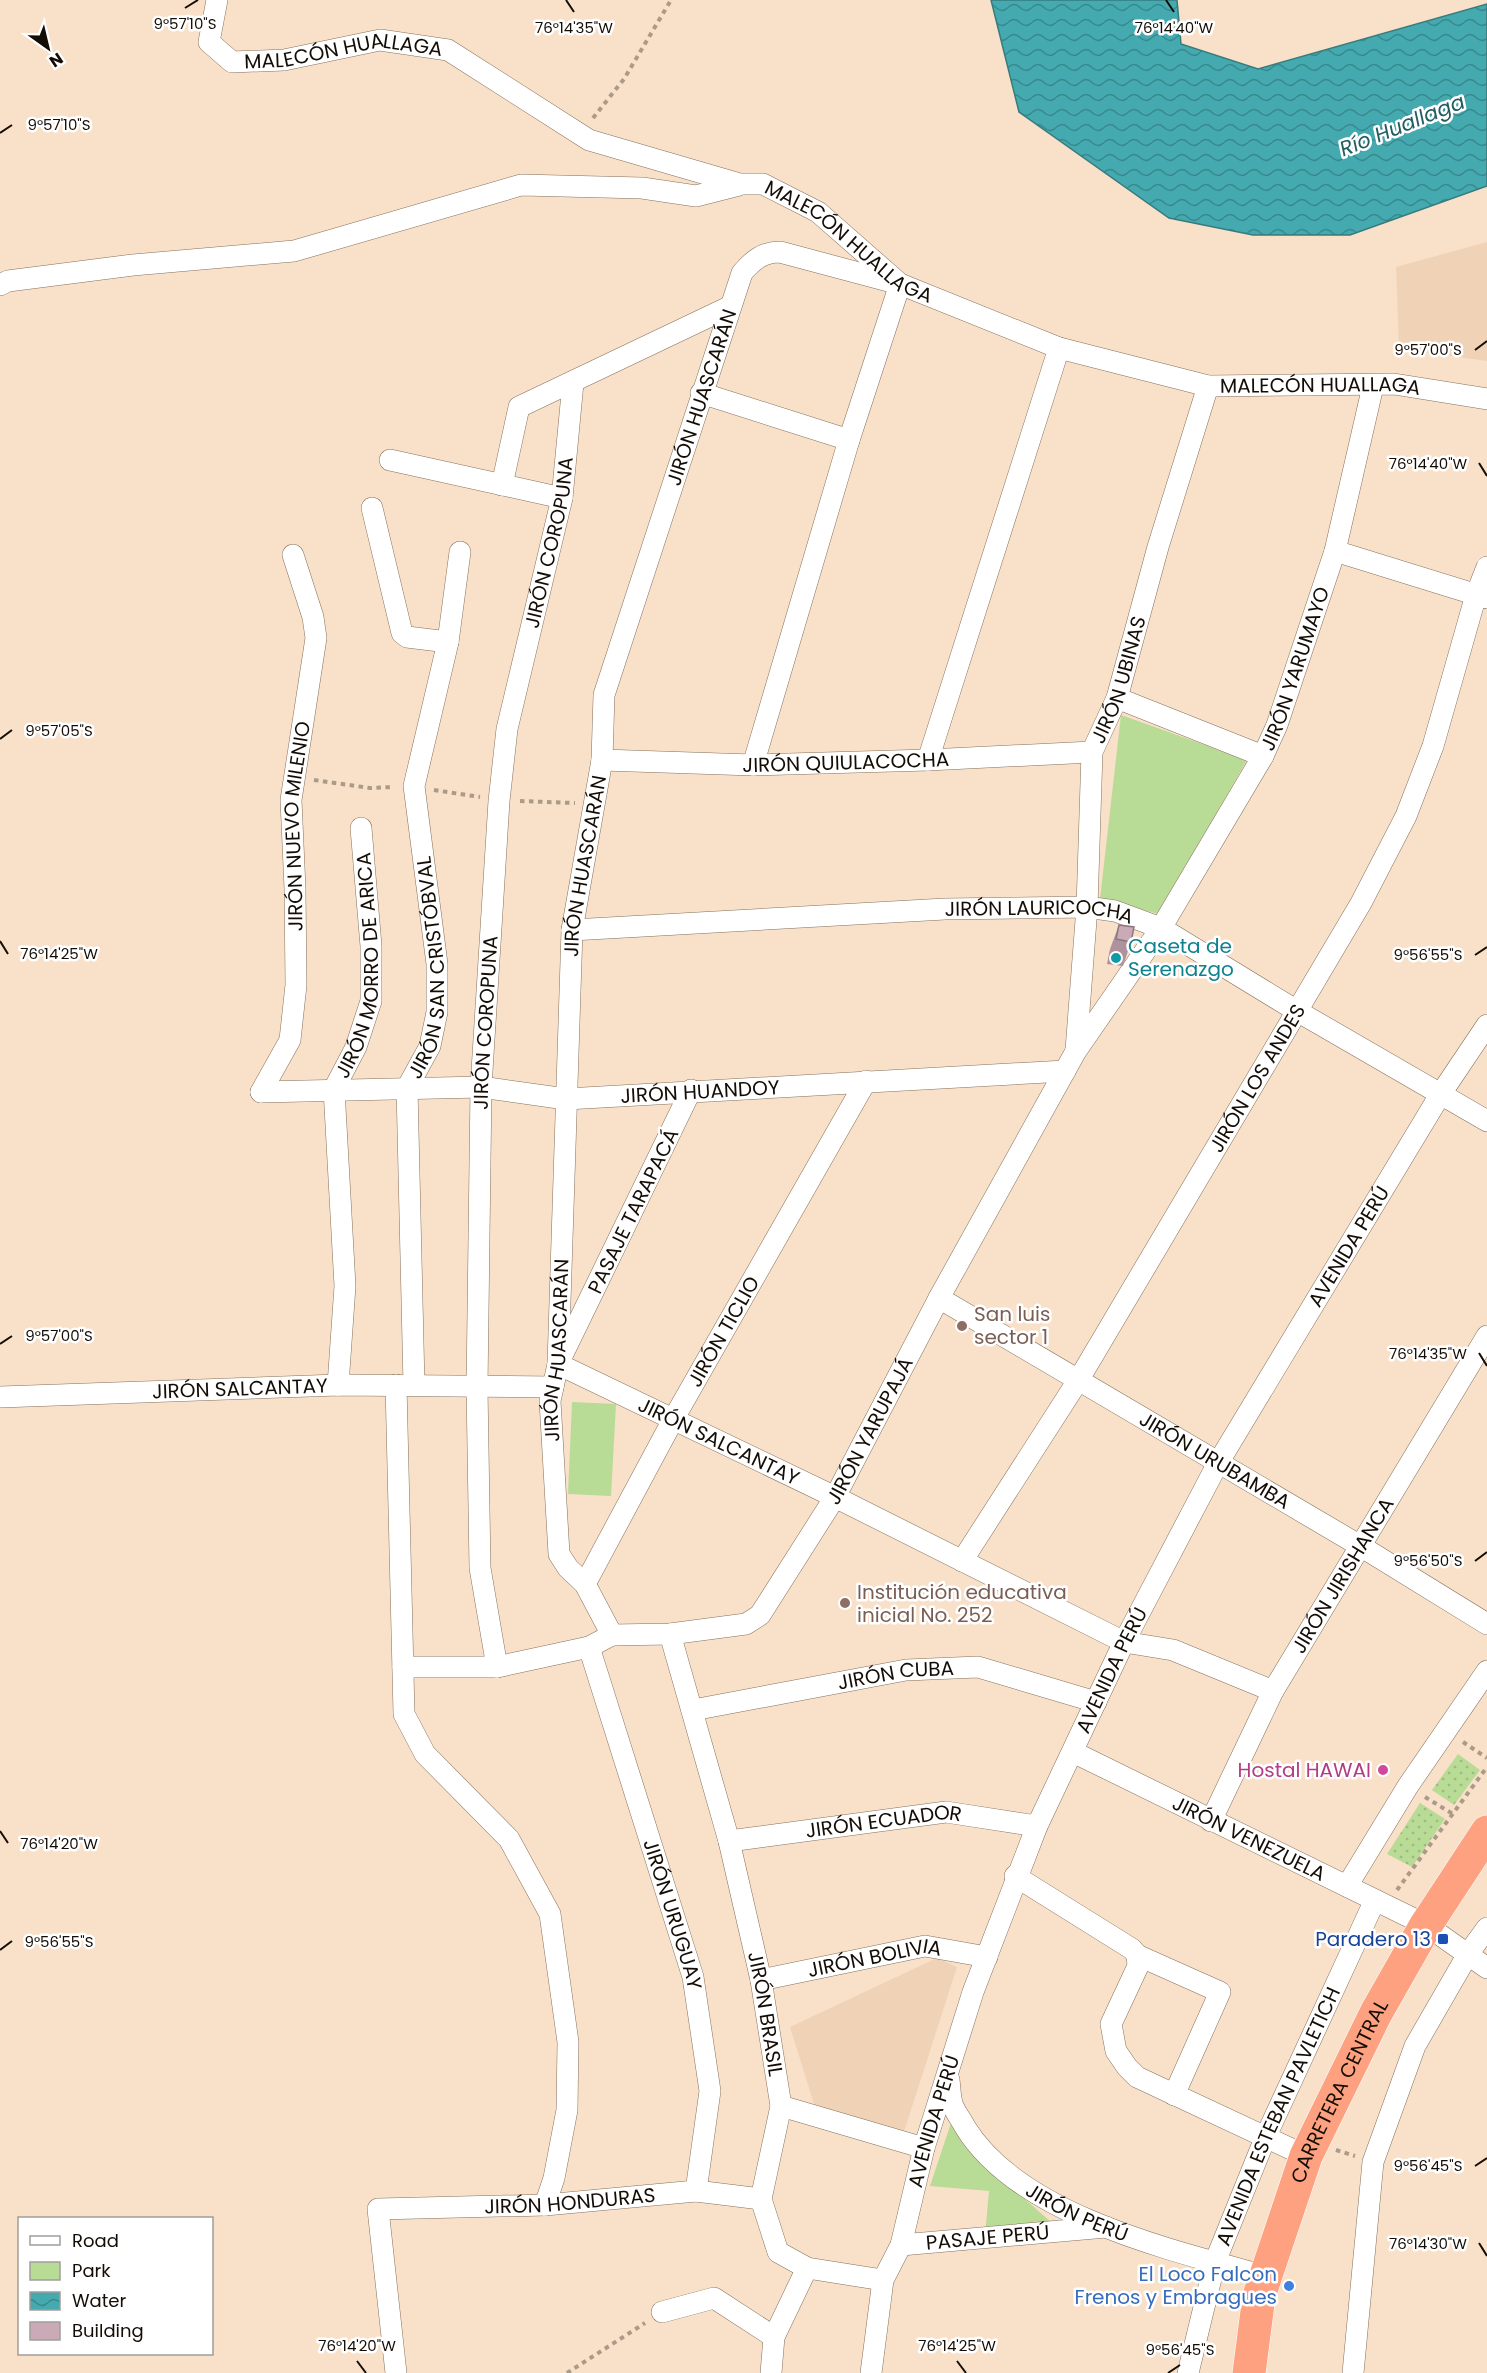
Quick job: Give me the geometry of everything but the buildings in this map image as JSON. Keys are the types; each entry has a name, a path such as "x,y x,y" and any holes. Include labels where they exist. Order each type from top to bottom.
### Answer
{"highway":[{"name":"CARRETERA CENTRAL","path":"1249,2373 1259,2296 1264,2276 1310,2150 1376,2013 1426,1925 1487,1832"}],"street":[{"name":"MALECÓN HUALLAGA","path":"217,0 209,42 232,62 284,60 380,40 448,50 581,132 589,140 740,184 763,184 819,212 900,284 1059,348 1208,386 1394,384 1487,399"},
{"path":"0,285 8,281 133,265 294,251 521,185 642,188 696,196 740,184"},
{"name":"JIRÓN HUASCARÁN","path":"612,1635 585,1584 568,1568 559,1554 550,1401 558,1364 572,930 602,760 604,695 742,273 750,263 769,252 780,252 900,284"},
{"path":"753,765 849,440 900,284"},
{"path":"502,485 519,407 729,307"},
{"path":"928,760 1059,348"},
{"name":"JIRÓN COROPUNA","path":"497,1667 480,1568 477,1388 481,1087 499,801 507,729 562,498 573,383"},
{"name":"JIRÓN UBINAS","path":"1076,1051 1087,907 1092,752 1117,698 1158,547 1208,386"},
{"name":"JIRÓN YARUMAYO","path":"1161,928 1263,756 1277,725 1335,551 1373,386"},
{"path":"701,393 849,440"},
{"path":"390,460 562,498"},
{"path":"372,508 402,633 407,637 448,642"},
{"path":"1335,551 1482,597"},
{"name":"JIRÓN SAN CRISTÓBVAL","path":"460,552 448,642 414,786 437,964 437,1012 430,1046 406,1088 404,1714 425,1754 509,1839 550,1914 567,2042 567,2110 554,2178 545,2205"},
{"name":"JIRÓN NUEVO MILENIO","path":"261,1092 290,1040 296,985 296,889 291,800 316,638 313,617 293,555"},
{"name":"JIRÓN LOS ANDES","path":"962,1561 1079,1379 1360,903 1406,816 1433,746 1482,597 1487,567"},
{"path":"1117,698 1263,756"},
{"name":"JIRÓN QUIULACOCHA","path":"602,760 753,765 1092,752"},
{"name":"JIRÓN MORRO DE ARICA","path":"338,1385 345,1286 334,1089 356,1047 371,1001 371,946 361,828"},
{"name":"JIRÓN LAURICOCHA","path":"572,930 945,909 1087,907 1115,911 1161,928 1297,1011 1487,1121"},
{"name":"JIRÓN YARUPAJÁ","path":"403,1667 497,1667 589,1647 612,1635 670,1634 746,1624 760,1615 835,1497 939,1298 1076,1051 1161,928"},
{"name":"AVENIDA PERÚ","path":"872,2373 883,2280 901,2245 924,2148 949,2075 972,1992 987,1957 1015,1876 1037,1826 1124,1642 1218,1463 1440,1095 1487,1025"},
{"name":"JIRÓN HUANDOY","path":"261,1092 481,1087 566,1099 691,1090 1065,1071"},
{"name":"JIRÓN TICLIO","path":"585,1584 674,1418 866,1081"},
{"name":"PASAJE TARAPACÁ","path":"558,1364 691,1090"},
{"name":"JIRÓN URUBAMBA","path":"939,1298 1362,1547 1487,1624"},
{"name":"JIRÓN JIRISHANCA","path":"1211,1821 1273,1691 1362,1547 1487,1336"},
{"name":"JIRÓN SALCANTAY","path":"558,1364 835,1497 1124,1642 1173,1650 1273,1691"},
{"name":"JIRÓN SALCANTAY","path":"0,1397 338,1385 553,1387"},
{"name":"JIRÓN BRASIL","path":"670,1634 729,1841 761,1980 781,2106 761,2199 778,2252 807,2268 883,2280"},
{"name":"JIRÓN URUGUAY","path":"589,1647 693,1977 710,2091 696,2191"},
{"name":"JIRÓN CUBA","path":"693,1710 906,1670 978,1667 1096,1702"},
{"path":"1347,1886 1408,1786 1487,1671"},
{"name":"JIRÓN VENEZUELA","path":"1073,1752 1426,1925 1487,1968"},
{"name":"JIRÓN ECUADOR","path":"729,1841 946,1812 1037,1826"},
{"path":"1015,1876 1132,1948 1137,1954 1220,1992 1174,2095"},
{"name":"AVENIDA ESTEBAN PAVLETICH","path":"1188,2373 1215,2262 1266,2136 1380,1903"},
{"path":"1353,2373 1373,2162 1415,2046 1468,1954 1487,1929"},
{"name":"JIRÓN BOLIVIA","path":"761,1980 925,1946 987,1957"},
{"path":"1137,1954 1138,1966 1111,2024 1116,2051 1137,2077 1266,2136 1310,2150"},
{"name":"JIRÓN PERÚ","path":"949,2075 952,2105 975,2142 990,2158 1025,2187 1054,2203 1109,2227 1264,2276"},
{"path":"781,2106 924,2148"},
{"name":"JIRÓN HONDURAS","path":"396,2373 378,2209 545,2205 696,2191 761,2199"},
{"name":"PASAJE PERÚ","path":"901,2245 1109,2227"},
{"path":"771,2373 774,2337 807,2268"},
{"path":"662,2312 714,2298 774,2337"}],"path":[{"path":"581,132 624,79 671,0"},
{"path":"294,778 370,788 414,786 499,801 594,803"},
{"path":"1447,1731 1487,1758"},
{"path":"1380,1903 1453,1814 1487,1767"},
{"path":"1408,1786 1453,1814"},
{"path":"1310,2150 1373,2162"},
{"path":"567,2373 662,2312"}],"shaded area":[{"path":"1487,242 1487,361 1399,349 1396,267"},
{"path":"937,1958 957,1967 902,2138 819,2120 790,2027"}],"green space":[{"path":"1121,715 1247,760 1159,914 1100,899"},
{"path":"572,1402 616,1404 611,1496 568,1494"},
{"path":"1458,1754 1480,1770 1454,1805 1432,1790"},
{"path":"1420,1803 1445,1819 1412,1867 1387,1854"},
{"path":"953,2117 1001,2178 1060,2230 984,2247 989,2191 930,2186"}],"water":[{"name":"Río Huallaga","path":"991,0 1177,0 1181,44 1258,69 1487,4 1487,186 1350,235 1253,235 1169,218 1019,112"}],"place":[{"name":"Caseta de Serenazgo","path":"1116,958"},
{"name":"San luis sector 1","path":"962,1326"},
{"name":"Institución educativa inicial No. 252","path":"845,1603"},
{"name":"Hostal HAWAI","path":"1383,1770"},
{"name":"Paradero 13","path":"1443,1939"},
{"name":"El Loco Falcon Frenos y Embragues","path":"1289,2286"}]}
